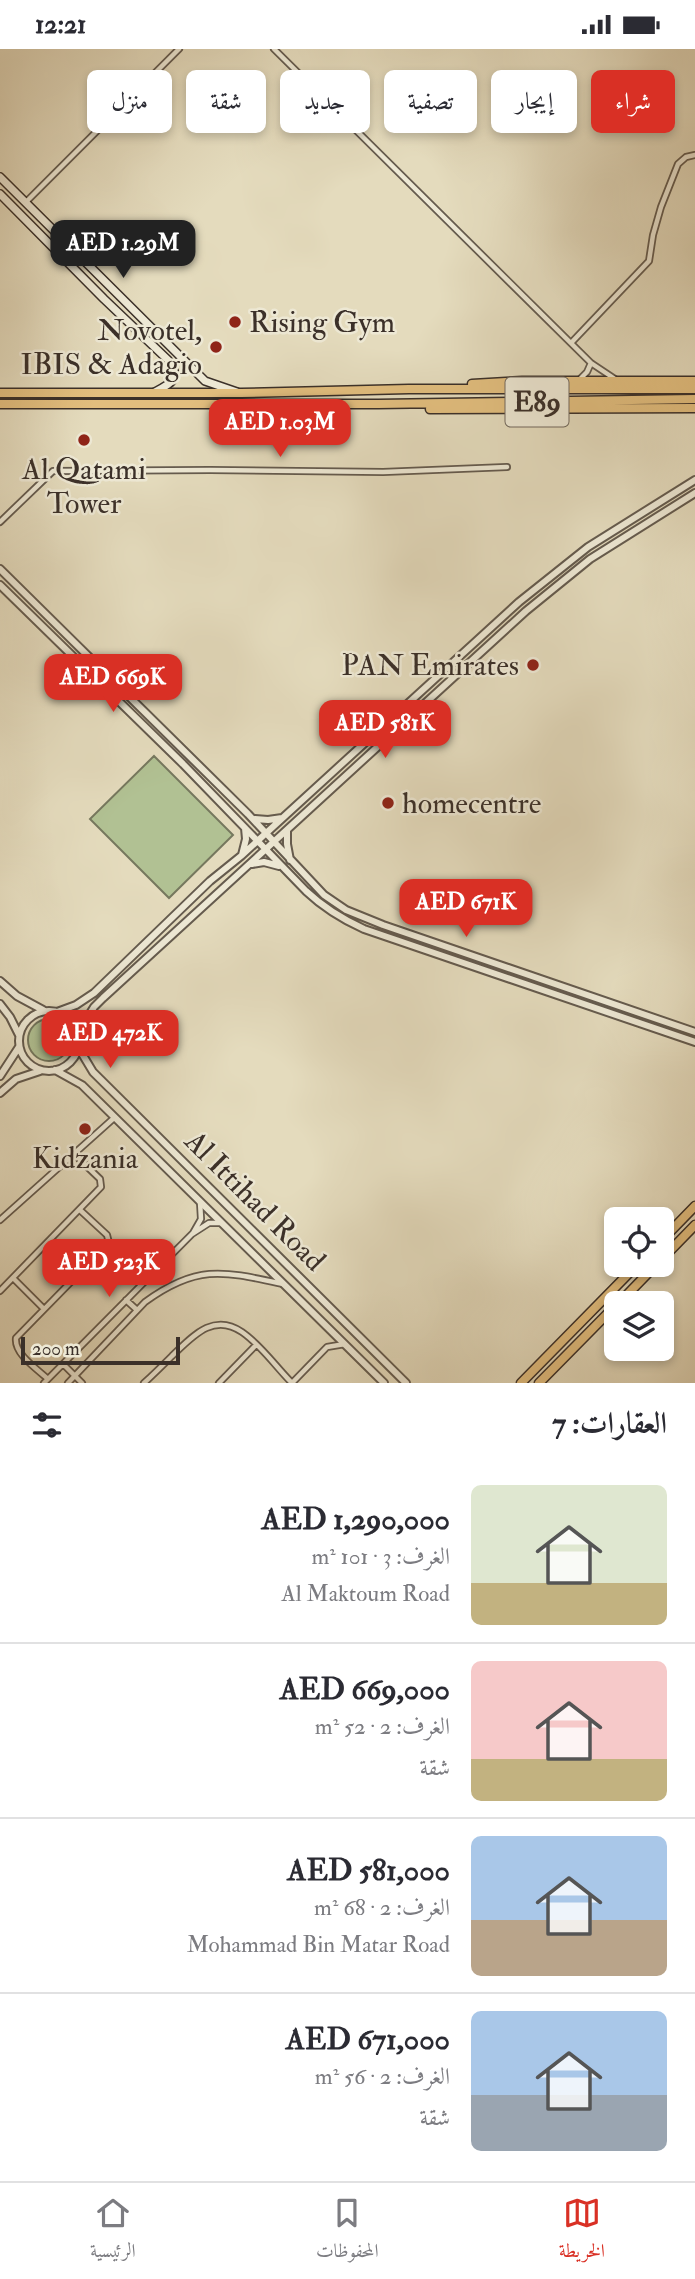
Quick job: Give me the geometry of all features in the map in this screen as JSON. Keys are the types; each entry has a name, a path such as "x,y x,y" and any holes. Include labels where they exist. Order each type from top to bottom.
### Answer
{"main road":[{"path":"3,180 205,381 241,393"},
{"path":"0,194 172,365 175,375 170,385 153,393"},
{"path":"159,350 167,351 170,346"},
{"path":"410,389 522,381 695,381"},
{"name":"E89","path":"0,395 410,389 695,389"},
{"name":"E89","path":"0,404 379,404 695,399"},
{"path":"379,404 388,408 422,409 693,409"},
{"path":"674,1228 695,1206"},
{"path":"674,1247 695,1226"},
{"path":"521,1383 625,1277"},
{"path":"631,1291 644,1277"},
{"path":"539,1383 604,1318"}],"street":[{"path":"26,202 179,49"},
{"path":"274,49 592,363 607,375 622,381"},
{"path":"571,342 649,261 661,207 678,164 686,157 695,155"},
{"path":"576,381 592,363"},
{"path":"0,522 53,471 383,472 507,467"},
{"path":"0,981 16,996 45,1011 57,1012 76,1005 94,993 210,881 258,841 519,602 588,547 695,480"},
{"path":"78,1033 103,998 526,611 590,559 695,493"},
{"path":"0,569 253,819 324,895 346,910 695,1032"},
{"path":"0,585 185,766 321,905 364,929 695,1042"},
{"path":"28,611 34,612 39,607"},
{"path":"94,676 97,670 107,674"},
{"path":"185,766 194,768 196,763"},
{"path":"253,819 284,817"},
{"path":"241,856 246,839 244,826"},
{"path":"287,831 291,862"},
{"path":"250,864 264,862 283,868"},
{"path":"0,1004 19,1035 19,1047 25,1060 44,1070"},
{"path":"19,1035 28,1019 45,1011"},
{"path":"0,1093 25,1074 55,1070 72,1059 78,1047 78,1033 72,1022 57,1012"},
{"path":"0,1076 19,1047"},
{"name":"Al Ittihad Road","path":"78,1047 93,1072 407,1383"},
{"name":"Al Ittihad Road","path":"55,1070 82,1085 284,1284 329,1339 345,1344 384,1383"},
{"path":"0,1220 114,1118"},
{"path":"0,1291 99,1189 100,1179 74,1154"},
{"path":"192,1234 201,1219 200,1201"},
{"path":"80,1210 107,1235 109,1243 16,1338 15,1346 46,1381 192,1234 209,1223 222,1223"},
{"path":"258,1279 263,1271 263,1264"},
{"path":"68,1383 137,1310 159,1291 191,1276 219,1273 284,1284"},
{"path":"13,1278 43,1308"},
{"path":"126,1300 137,1310"},
{"path":"144,1383 192,1336 212,1325 231,1327 244,1333 292,1383 329,1339 334,1344 345,1344"},
{"path":"219,1383 256,1345"},
{"path":"63,1364 82,1383"}],"green space":[{"path":"154,756 233,835 169,898 90,819"},
{"path":"49,1019 64,1025 70,1040 64,1055 49,1061 34,1055 28,1040 34,1025"}],"place":[{"name":"Rising Gym","path":"235,322"},
{"name":"Novotel, IBIS & Adagio","path":"216,347"},
{"name":"Al Qatami Tower","path":"84,440"},
{"name":"PAN Emirates","path":"533,665"},
{"name":"homecentre","path":"388,803"},
{"name":"Kidzania","path":"85,1129"}]}
